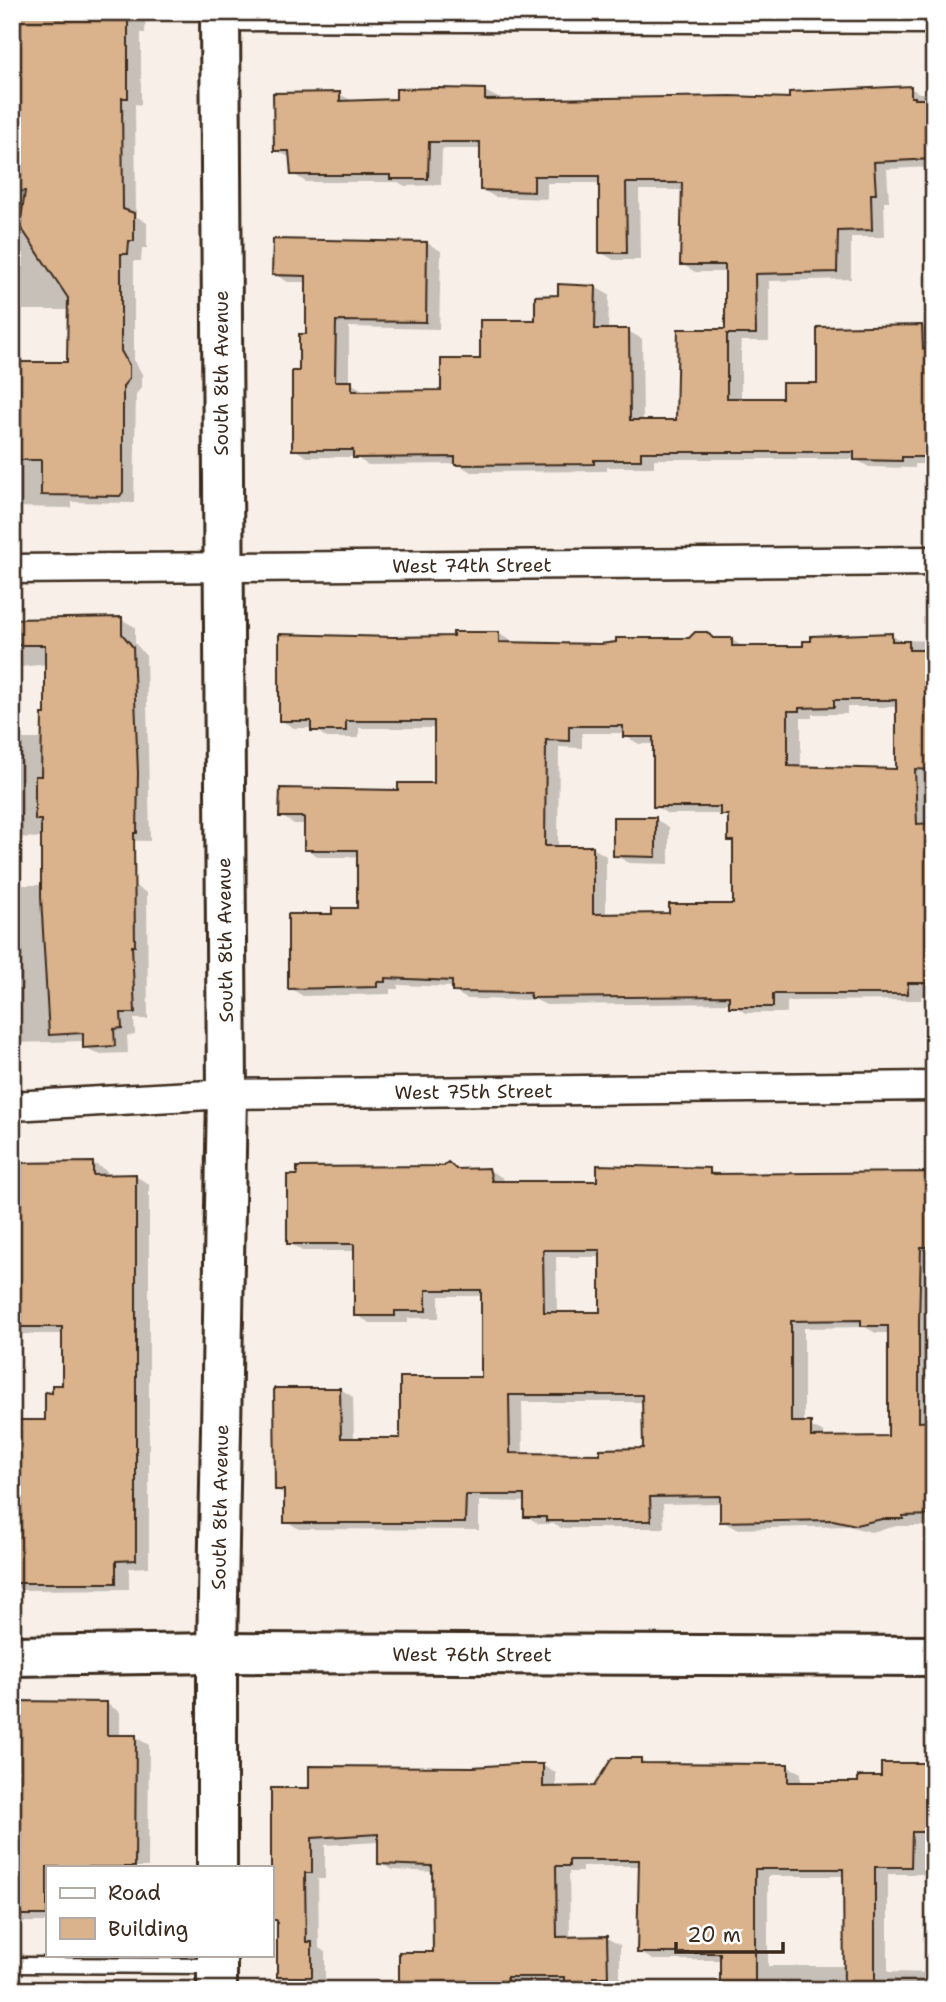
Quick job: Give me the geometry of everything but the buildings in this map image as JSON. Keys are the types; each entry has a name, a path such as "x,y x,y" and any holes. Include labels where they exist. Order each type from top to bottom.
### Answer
{"street":[{"path":"220,14 934,19"},
{"name":"South 8th Avenue","path":"217,1866 217,1653 227,1094 221,568 220,14"},
{"name":"West 74th Street","path":"12,569 934,561"},
{"name":"West 75th Street","path":"12,1106 227,1094 934,1086"},
{"name":"West 76th Street","path":"12,1656 217,1653 934,1656"}],"lane":[{"path":"12,1965 217,1970"}]}
